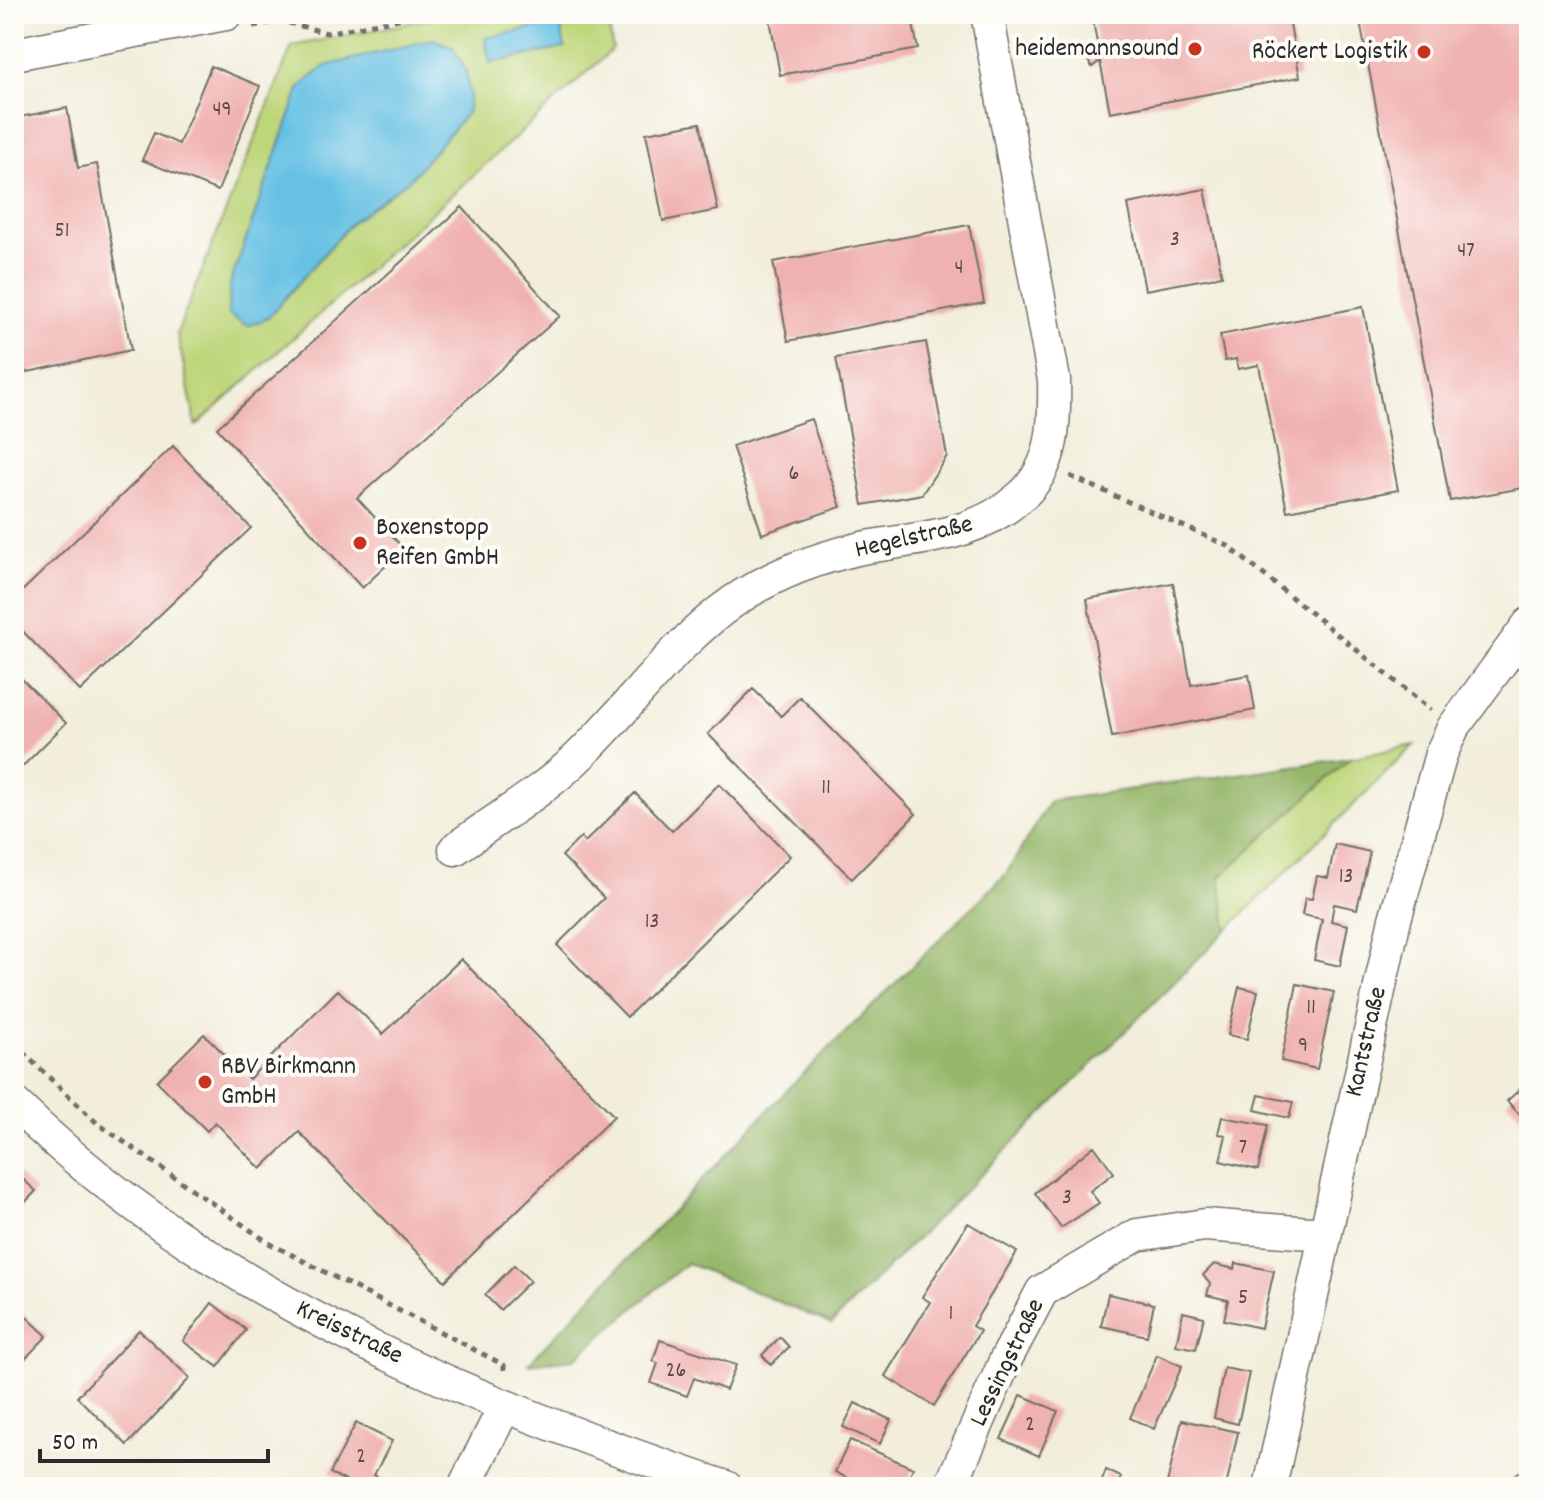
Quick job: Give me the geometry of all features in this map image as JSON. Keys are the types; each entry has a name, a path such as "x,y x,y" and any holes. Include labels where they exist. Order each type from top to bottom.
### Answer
{"street":[{"path":"14,54 226,14"},
{"name":"Hegelstraße","path":"455,849 575,760 677,649 734,601 811,562 861,549 966,531 994,517 1023,495 1044,464 1056,432 1054,380 987,14"},
{"name":"Kantstraße","path":"1270,1487 1394,923 1441,754 1453,728 1529,624"},
{"name":"Kreisstraße","path":"14,1103 65,1153 243,1280 504,1408 726,1487"},
{"name":"Lessingstraße","path":"950,1487 1006,1359 1042,1291 1137,1235 1205,1225 1324,1234"},
{"path":"464,1487 504,1408"}],"path":[{"path":"1044,464 1228,546 1453,728"},
{"path":"14,1044 97,1123 269,1243 504,1365 504,1408"}],"green space":[{"path":"455,14 606,14 613,49 196,426 177,333 292,46"},
{"path":"1414,745 1227,930 1219,877 1350,758"},
{"path":"1350,758 1220,877 1227,930 831,1324 687,1263 574,1359 528,1364 791,1086 1006,874 1050,801"}],"water":[{"path":"560,22 565,48 490,63 485,38"},
{"path":"433,39 453,47 466,71 470,95 467,113 411,178 352,222 268,318 248,326 228,314 230,284 300,87 325,66"}],"building":[{"path":"769,14 911,14 918,49 780,75"},
{"path":"1130,14 1288,14 1300,77 1110,112 1100,61 1092,67 1085,56 1098,48 1093,21"},
{"path":"1529,14 1529,487 1450,501 1359,16"},
{"path":"211,66 260,86 218,191 142,160 154,133 179,144"},
{"path":"67,108 78,168 97,164 131,350 14,375 14,118"},
{"path":"700,123 718,210 663,221 646,133"},
{"path":"1205,189 1222,276 1145,290 1128,204"},
{"path":"462,207 560,316 357,498 404,549 362,588 217,428"},
{"path":"969,225 984,303 788,341 773,262"},
{"path":"1363,307 1398,490 1287,511 1259,365 1238,369 1236,359 1225,361 1220,335"},
{"path":"926,342 947,456 922,494 863,505 836,358"},
{"path":"811,419 841,507 762,534 732,446"},
{"path":"173,446 251,528 80,691 14,622 14,599"},
{"path":"1173,583 1191,685 1249,675 1255,710 1112,737 1087,599"},
{"path":"14,671 66,723 14,775"},
{"path":"753,689 781,716 800,697 916,814 852,879 708,734"},
{"path":"719,784 790,856 627,1017 557,945 604,898 562,856 581,837 585,842 635,793 672,831"},
{"path":"1335,844 1370,852 1357,909 1334,904 1331,921 1348,925 1340,966 1314,960 1322,919 1302,915 1305,898 1312,899 1317,876 1328,878"},
{"path":"461,959 614,1116 445,1281 299,1132 261,1169 215,1122 207,1131 157,1081 204,1034 249,1079 338,990 383,1034"},
{"path":"1297,984 1334,992 1317,1069 1281,1061"},
{"path":"1239,987 1258,991 1247,1039 1228,1035"},
{"path":"1529,1081 1529,1125 1507,1101"},
{"path":"1259,1095 1293,1102 1289,1118 1255,1110"},
{"path":"1222,1117 1268,1125 1258,1170 1220,1161 1226,1135 1218,1134"},
{"path":"1094,1146 1114,1173 1090,1191 1099,1203 1061,1228 1035,1193"},
{"path":"14,1171 36,1191 14,1214"},
{"path":"968,1223 1017,1252 972,1326 980,1331 934,1406 885,1376 930,1302 922,1297"},
{"path":"1236,1263 1274,1271 1261,1328 1224,1320 1228,1300 1207,1295 1210,1284 1203,1275 1214,1264 1235,1269"},
{"path":"514,1265 530,1281 500,1310 485,1295"},
{"path":"1108,1294 1154,1304 1147,1336 1101,1326"},
{"path":"212,1303 246,1330 218,1367 183,1341"},
{"path":"14,1305 47,1336 14,1370"},
{"path":"1183,1312 1204,1317 1196,1349 1176,1345"},
{"path":"139,1330 190,1378 127,1445 77,1397"},
{"path":"780,1337 789,1347 771,1365 762,1355"},
{"path":"660,1340 736,1365 726,1390 694,1378 687,1396 651,1383 658,1363 653,1361"},
{"path":"1157,1355 1182,1366 1154,1429 1130,1418"},
{"path":"1224,1368 1249,1373 1238,1424 1214,1418"},
{"path":"1021,1395 1058,1411 1039,1456 1001,1439"},
{"path":"855,1403 891,1420 880,1444 843,1427"},
{"path":"1182,1420 1238,1432 1226,1487 1167,1483"},
{"path":"356,1423 392,1441 374,1475 380,1478 376,1487 358,1487 330,1473"},
{"path":"850,1440 913,1468 904,1487 865,1487 835,1472"},
{"path":"1106,1470 1121,1477 1117,1487 1102,1481"}],"place":[{"name":"heidemannsound","path":"1195,49"},
{"name":"Röckert Logistik","path":"1424,52"},
{"name":"Boxenstopp Reifen GmbH","path":"360,543"},
{"name":"RBV Birkmann GmbH","path":"205,1082"}]}
